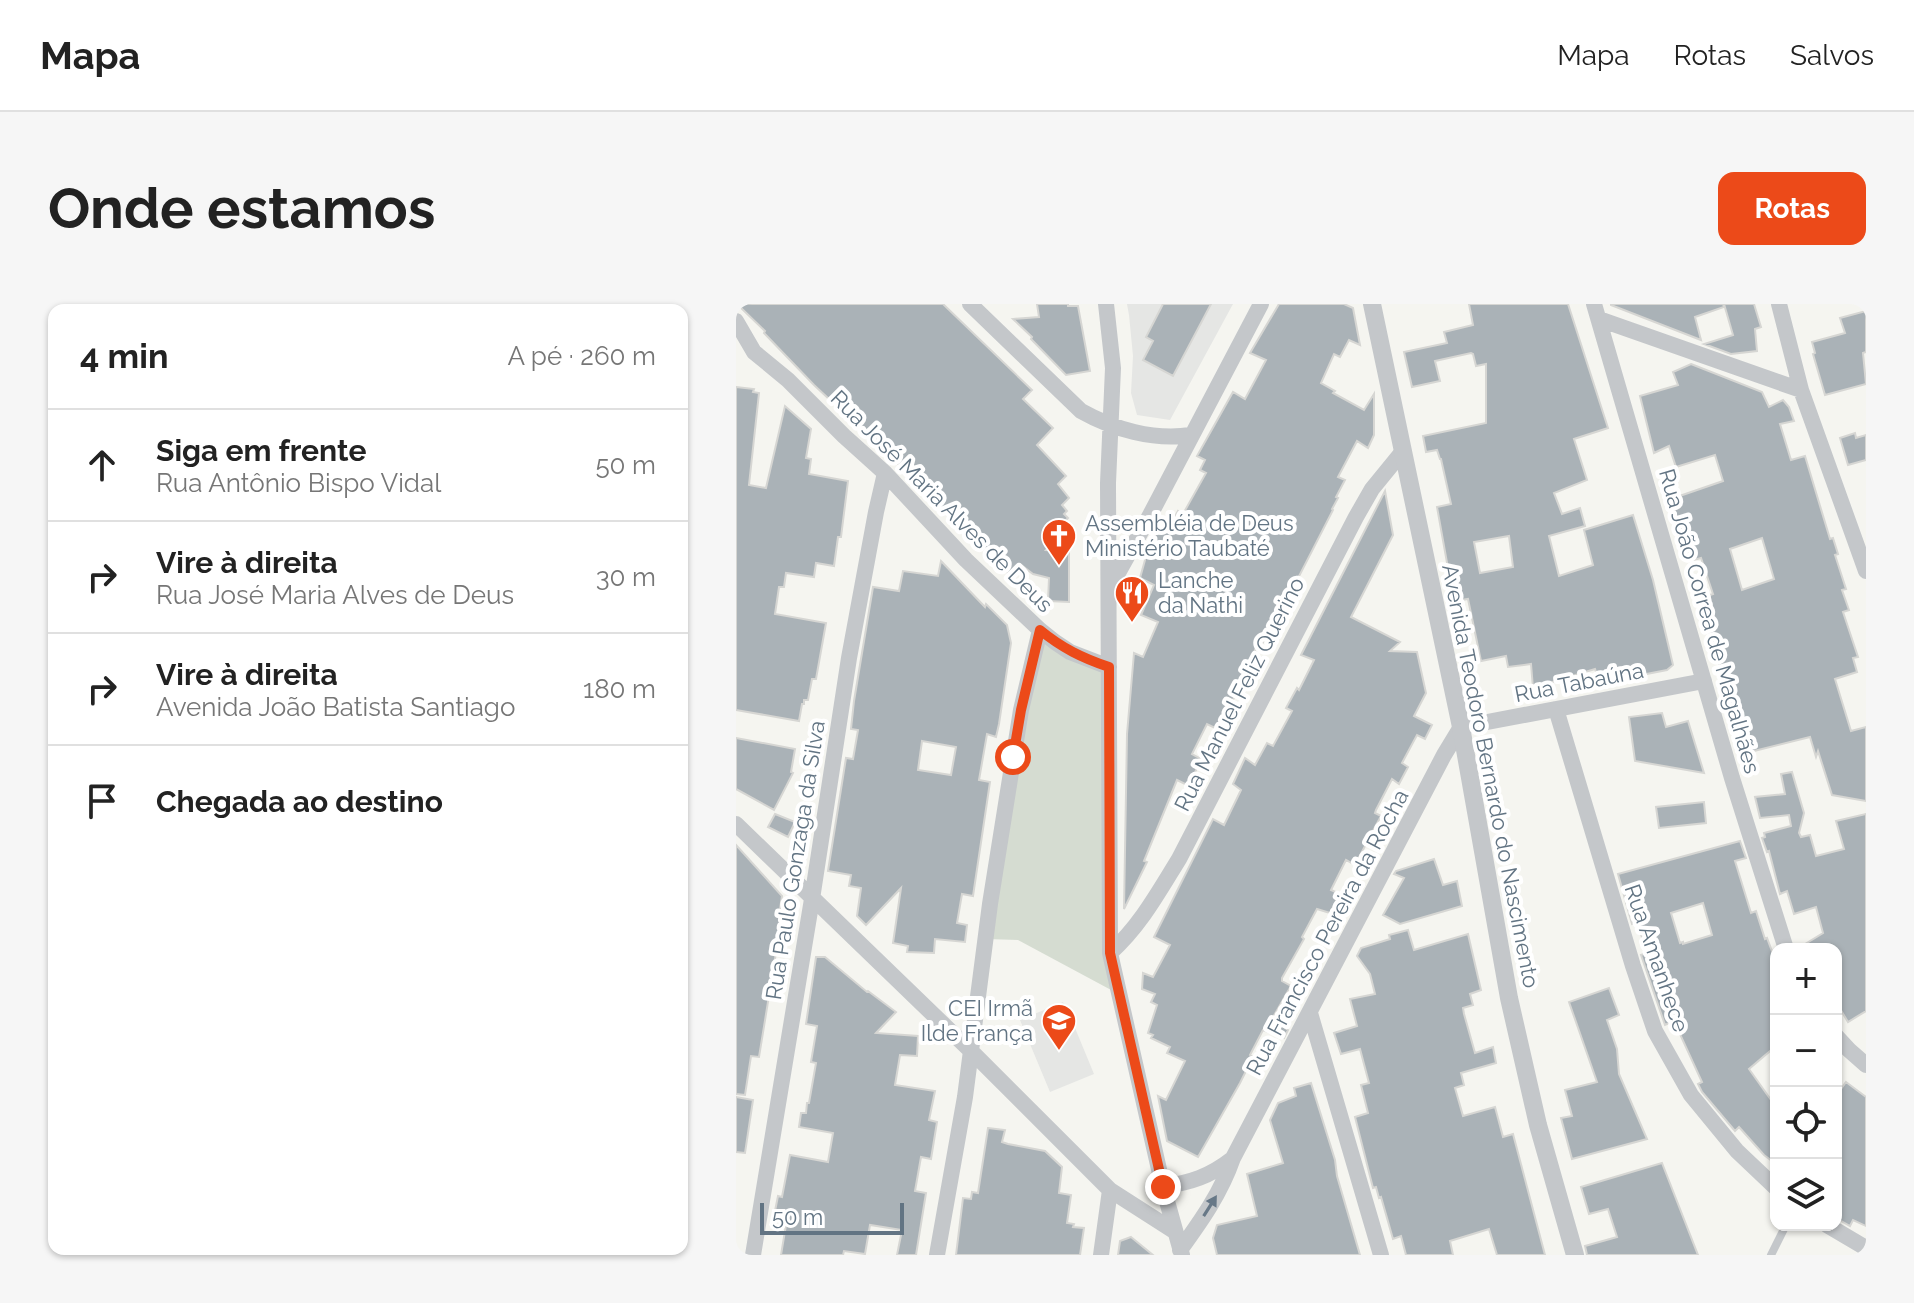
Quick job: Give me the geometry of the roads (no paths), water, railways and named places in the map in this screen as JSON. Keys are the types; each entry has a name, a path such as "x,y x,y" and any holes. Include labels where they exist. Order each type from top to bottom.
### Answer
{"street":[{"path":"970,304 1081,411 1097,420 1144,433 1165,437 1191,435"},
{"path":"1106,304 1113,368 1108,590 1110,953 1181,1253"},
{"path":"1108,590 1261,304"},
{"name":"Avenida Teodoro Bernardo do Nascimento","path":"1372,304 1461,727 1509,998 1538,1125 1575,1255"},
{"path":"1779,304 1801,390 1866,571"},
{"path":"1597,311 1801,390"},
{"name":"Rua João Correa de Magalhães","path":"1597,311 1732,778 1784,943"},
{"name":"Rua José Maria Alves de Deus","path":"736,321 754,352 788,380 885,473 966,560 1040,630 1070,652 1109,667"},
{"path":"736,350 754,352"},
{"name":"Rua Manuel Feliz Querino","path":"1110,953 1125,940 1143,916 1179,859 1356,517 1372,489 1403,451"},
{"name":"Rua Paulo Gonzaga da Silva","path":"753,1255 849,658 885,473"},
{"path":"937,1255 972,1052 990,904 1021,710 1040,630"},
{"name":"Rua Tabaúna","path":"1461,727 1704,681"},
{"name":"Rua Amanhece","path":"1556,709 1655,1031 1691,1095 1737,1151 1770,1182"},
{"name":"Rua Francisco Pereira da Rocha","path":"1181,1253 1225,1181 1233,1158 1461,727"},
{"path":"736,824 1110,1190 1174,1231"},
{"path":"1310,1013 1381,1255"},
{"path":"1842,1042 1866,1065"},
{"path":"1163,1187 1203,1178 1233,1158"},
{"path":"1101,1255 1110,1190"},
{"path":"1837,1231 1866,1248"}],"lane":[{"path":"1771,1255 1783,1231"}],"place":[{"name":"Assembléia de Deus Ministério Taubaté","path":"1059,567"},
{"name":"Lanche da Nathi","path":"1132,624"},
{"name":"CEI Irmã Ilde França","path":"1059,1052"}]}
